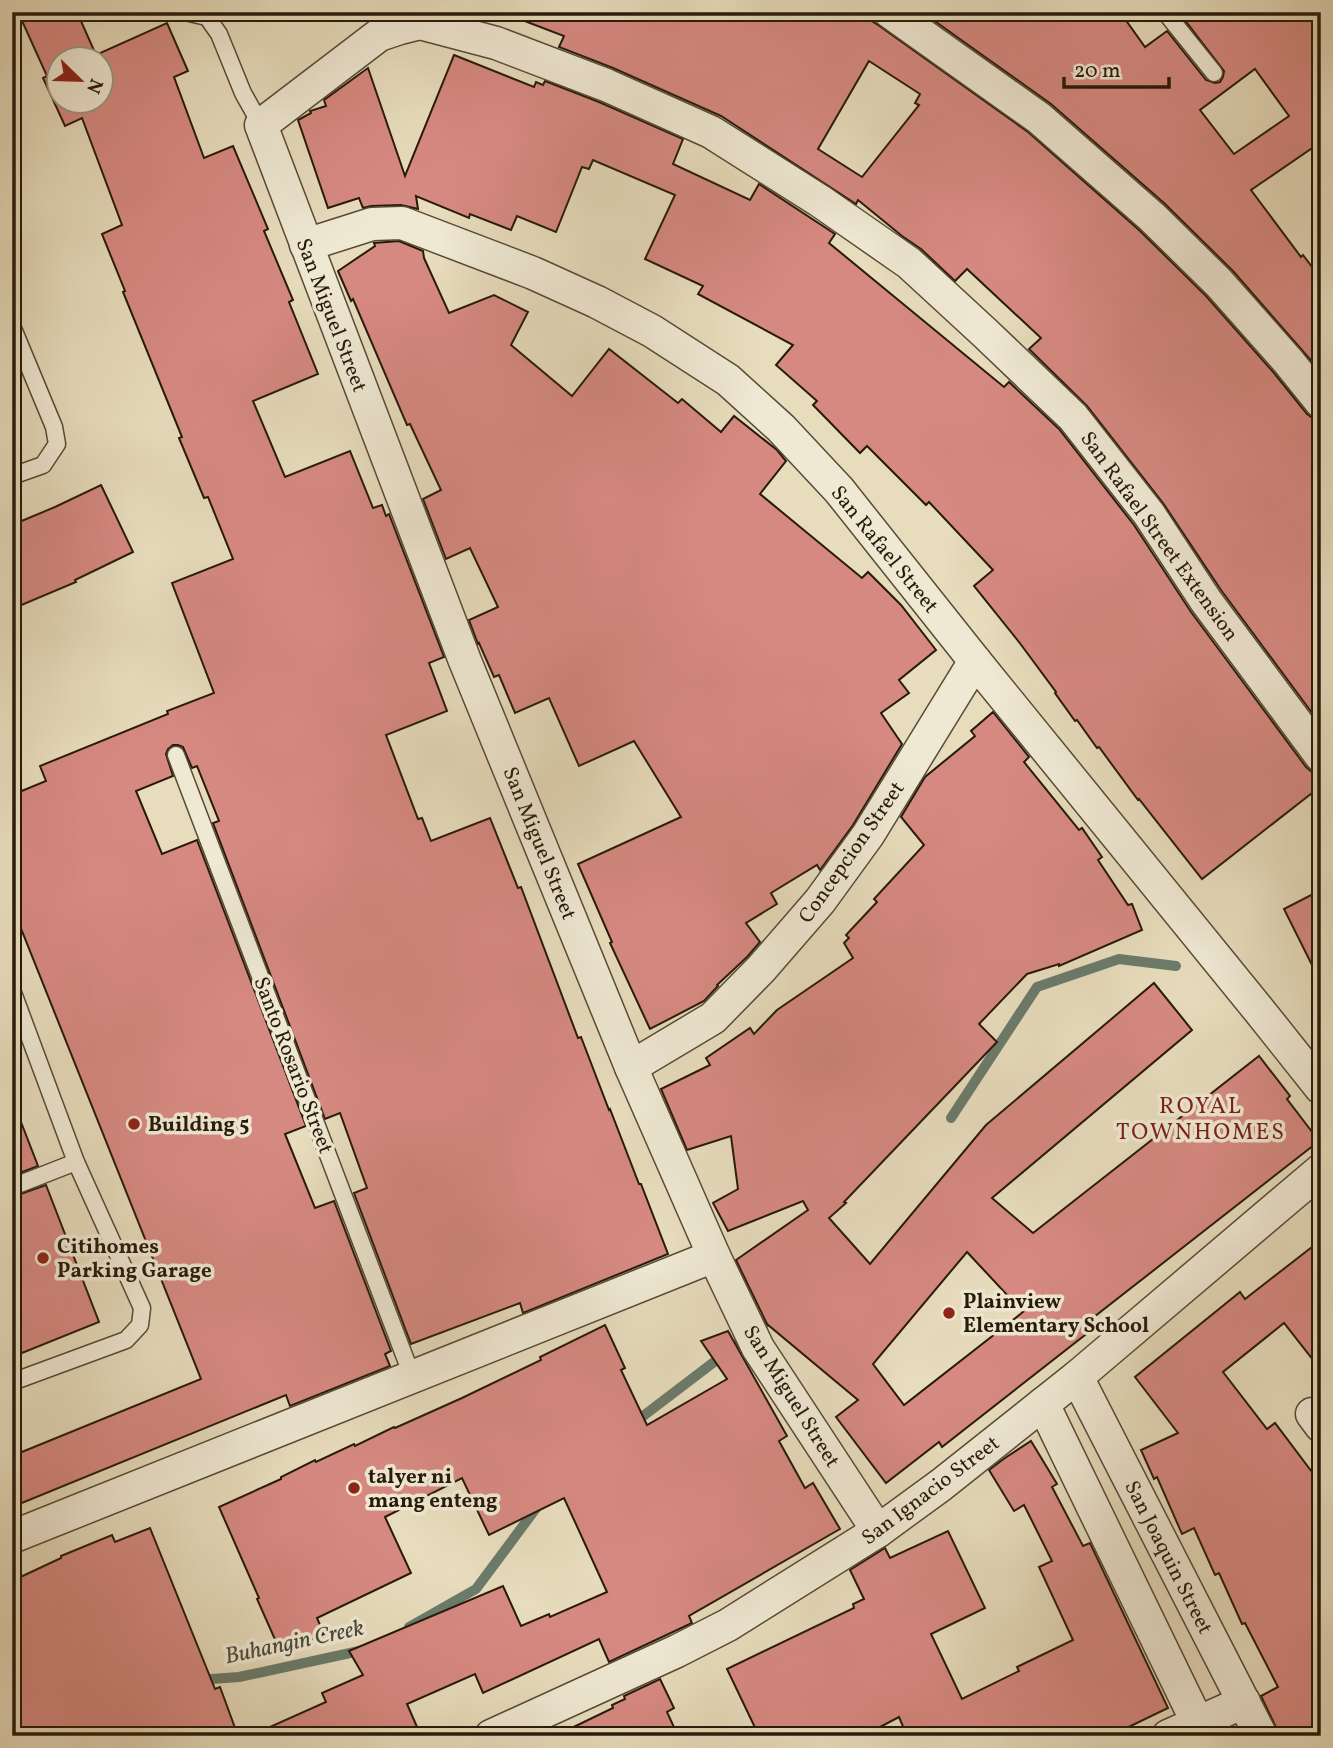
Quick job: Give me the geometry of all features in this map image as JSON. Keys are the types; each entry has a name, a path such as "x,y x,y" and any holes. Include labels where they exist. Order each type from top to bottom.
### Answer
{"street":[{"path":"890,12 1039,118 1152,217 1219,283 1321,402"},
{"name":"San Rafael Street Extension","path":"261,125 379,35 420,23 496,43 606,85 711,132 820,201 909,263 1073,417 1149,514 1206,601 1321,756"},
{"name":"San Miguel Street","path":"261,125 465,661 631,1067 758,1348 878,1531"},
{"name":"San Rafael Street","path":"306,245 372,224 402,223 533,273 597,302 652,331 728,380 781,428 839,490 1321,1088"},
{"name":"Concepcion Street","path":"631,1067 713,1018 761,969 820,901 868,835 975,661"},
{"name":"San Ignacio Street","path":"491,1736 665,1657 728,1625 878,1531 941,1485 1077,1377 1321,1170"},
{"path":"12,1537 714,1255"},
{"name":"San Joaquin Street","path":"1077,1377 1261,1736"},
{"path":"1043,1404 1189,1731 1244,1702"}],"lane":[{"path":"185,12 207,17 219,34 243,93 261,125"},
{"path":"1165,12 1214,72"},
{"path":"12,326 54,427 57,444 43,465 12,476"},
{"name":"Santo Rosario Street","path":"176,755 412,1376"},
{"path":"12,990 76,1162 142,1308 140,1325 126,1340 12,1382"},
{"path":"12,1187 76,1162"}],"building":[{"path":"18,12 77,12 92,46 46,46 46,74"},
{"path":"509,12 857,12 1028,132 1139,230 1206,296 1307,414 1321,420 1321,725 1221,590 1163,503 1087,406 1029,349 1041,338 967,269 955,281 921,249 858,200 856,204 721,116 559,47 564,36 509,15","holes":["869,61 920,94 915,103 919,105 862,177 818,149"]},
{"path":"922,12 1120,12 1145,47 1167,31 1206,80 1215,83 1220,82 1224,71 1184,19 1194,12 1321,12 1321,142 1251,190 1301,257 1303,255 1321,279 1321,372 1233,271 1164,203 1051,104","holes":["1255,69 1289,116 1234,154 1200,110"]},
{"path":"167,23 188,71 174,77 204,158 233,146 268,229 264,231 293,300 289,302 318,374 253,401 285,477 350,451 373,508 382,505 386,516 389,514 444,657 429,663 447,711 386,735 418,819 422,818 431,841 490,818 518,888 521,887 578,1038 581,1037 668,1254 523,1313 520,1303 411,1344 354,1193 367,1188 340,1113 325,1119 213,823 219,821 197,766 192,768 183,747 173,745 166,754 173,776 136,791 162,854 197,840 306,1126 285,1134 315,1208 334,1201 391,1351 385,1354 390,1366 290,1406 286,1395 12,1507 12,1456 201,1379 12,906 12,795 46,781 40,766 214,693 172,583 233,559 208,497 204,498 179,438 182,437 102,234 122,225 82,118 65,126 60,116 116,116 116,46"},
{"path":"454,55 534,87 536,82 543,85 545,81 683,139 673,164 750,200 759,184 835,234 829,243 1004,387 1009,382 1059,429 1134,525 1191,612 1306,767 1313,773 1321,774 1321,786 1202,879 1099,747 1097,748 1077,720 1075,721 1019,642 974,586 993,570 929,502 926,505 867,446 860,453 813,405 817,401 776,365 793,345 698,294 703,286 645,259 675,195 593,160 589,169 582,167 556,232 517,216 511,230 470,214 469,218 416,196 418,209 401,205 363,208 359,198 328,208 298,120 311,113 310,111 326,106 324,100 368,68 405,176"},
{"path":"399,241 423,251 449,313 494,295 528,312 511,345 572,396 609,349 678,403 682,399 721,432 734,416 777,450 786,461 760,494 862,578 868,572 901,605 936,650 899,680 909,693 881,713 902,744 853,825 820,870 817,865 771,893 777,904 746,923 760,942 747,957 704,1001 650,1029 610,943 612,942 578,864 681,817 634,741 579,766 549,698 515,713 499,675 494,677 469,620 498,607 470,548 446,559 423,499 441,490 410,424 407,425 353,299 351,301 338,271 375,246 374,243"},
{"path":"101,485 133,552 75,580 76,582 12,609 12,525"},
{"path":"993,712 1029,757 1024,762 1079,830 1082,828 1102,857 1098,860 1128,905 1132,904 1142,930 1059,966 1027,974 979,1024 997,1042 829,1218 870,1264 986,1125 1154,983 1192,1030 992,1198 1033,1233 1259,1056 1290,1096 1287,1099 1319,1141 1094,1317 1099,1324 942,1447 939,1442 886,1483 836,1417 858,1400 767,1324 736,1260 808,1210 803,1201 728,1231 713,1203 738,1189 731,1136 687,1150 661,1089 710,1065 706,1058 750,1028 754,1034 777,1010 853,958 844,943 849,938 846,935 877,902 874,899 924,845 901,817 925,777 975,736 971,731","holes":["967,1252 1023,1312 904,1405 873,1364"]},
{"path":"1321,890 1321,983 1284,909"},
{"path":"14,1104 38,1166 12,1176 12,1105"},
{"name":"Citihomes Parking Garage","path":"46,1185 99,1322 12,1357 12,1197"},
{"path":"1321,1240 1321,1370 1284,1323 1223,1372 1267,1429 1275,1423 1321,1484 1321,1736 1280,1736 1261,1696 1278,1687 1245,1623 1242,1624 1219,1573 1215,1575 1194,1528 1182,1534 1157,1477 1154,1479 1141,1450 1178,1433 1135,1377 1240,1292 1245,1299"},
{"path":"605,1325 625,1368 621,1370 647,1425 727,1379 701,1341 728,1331 787,1436 779,1441 805,1488 813,1483 840,1529 689,1616 692,1623 609,1662 599,1639 483,1693 475,1674 407,1704 421,1736 250,1736 326,1702 322,1693 363,1675 349,1651 503,1586 521,1626 549,1614 550,1617 607,1592 564,1498 489,1535 462,1478 385,1517 411,1573 317,1618 324,1634 281,1653 219,1507 281,1479 315,1460 316,1462 354,1444 355,1446 462,1398"},
{"path":"1031,1441 1057,1484 1052,1487 1083,1546 1090,1543 1168,1708 1110,1736 907,1736 899,1717 863,1736 759,1736 727,1669 854,1608 853,1604 864,1599 850,1570 885,1548 890,1558 948,1531 985,1608 931,1634 962,1699 1019,1671 1017,1667 1073,1640 1039,1567 1052,1561 1024,1505 1014,1511 989,1470"},
{"path":"150,1528 215,1689 220,1687 238,1736 12,1736 12,1581 61,1556 112,1535 115,1542"},
{"path":"660,1679 674,1708 667,1712 678,1736 555,1736 613,1708 612,1705 625,1699 624,1696"}],"waterway":[{"name":"Buhangin Creek","path":"951,1118 1037,987 1119,959 1176,966"},
{"name":"Buhangin Creek","path":"634,1423 777,1314"},
{"name":"Buhangin Creek","path":"409,1627 476,1589 540,1503"},
{"name":"Buhangin Creek","path":"198,1680 239,1677 364,1650"}],"place":[{"name":"Building 5","path":"134,1124"},
{"name":"Citihomes Parking Garage","path":"43,1258"},
{"name":"Plainview Elementary School","path":"949,1313"},
{"name":"talyer ni mang enteng","path":"354,1488"}],"district":[{"name":"ROYAL TOWNHOMES","path":"1201,1118"}]}
